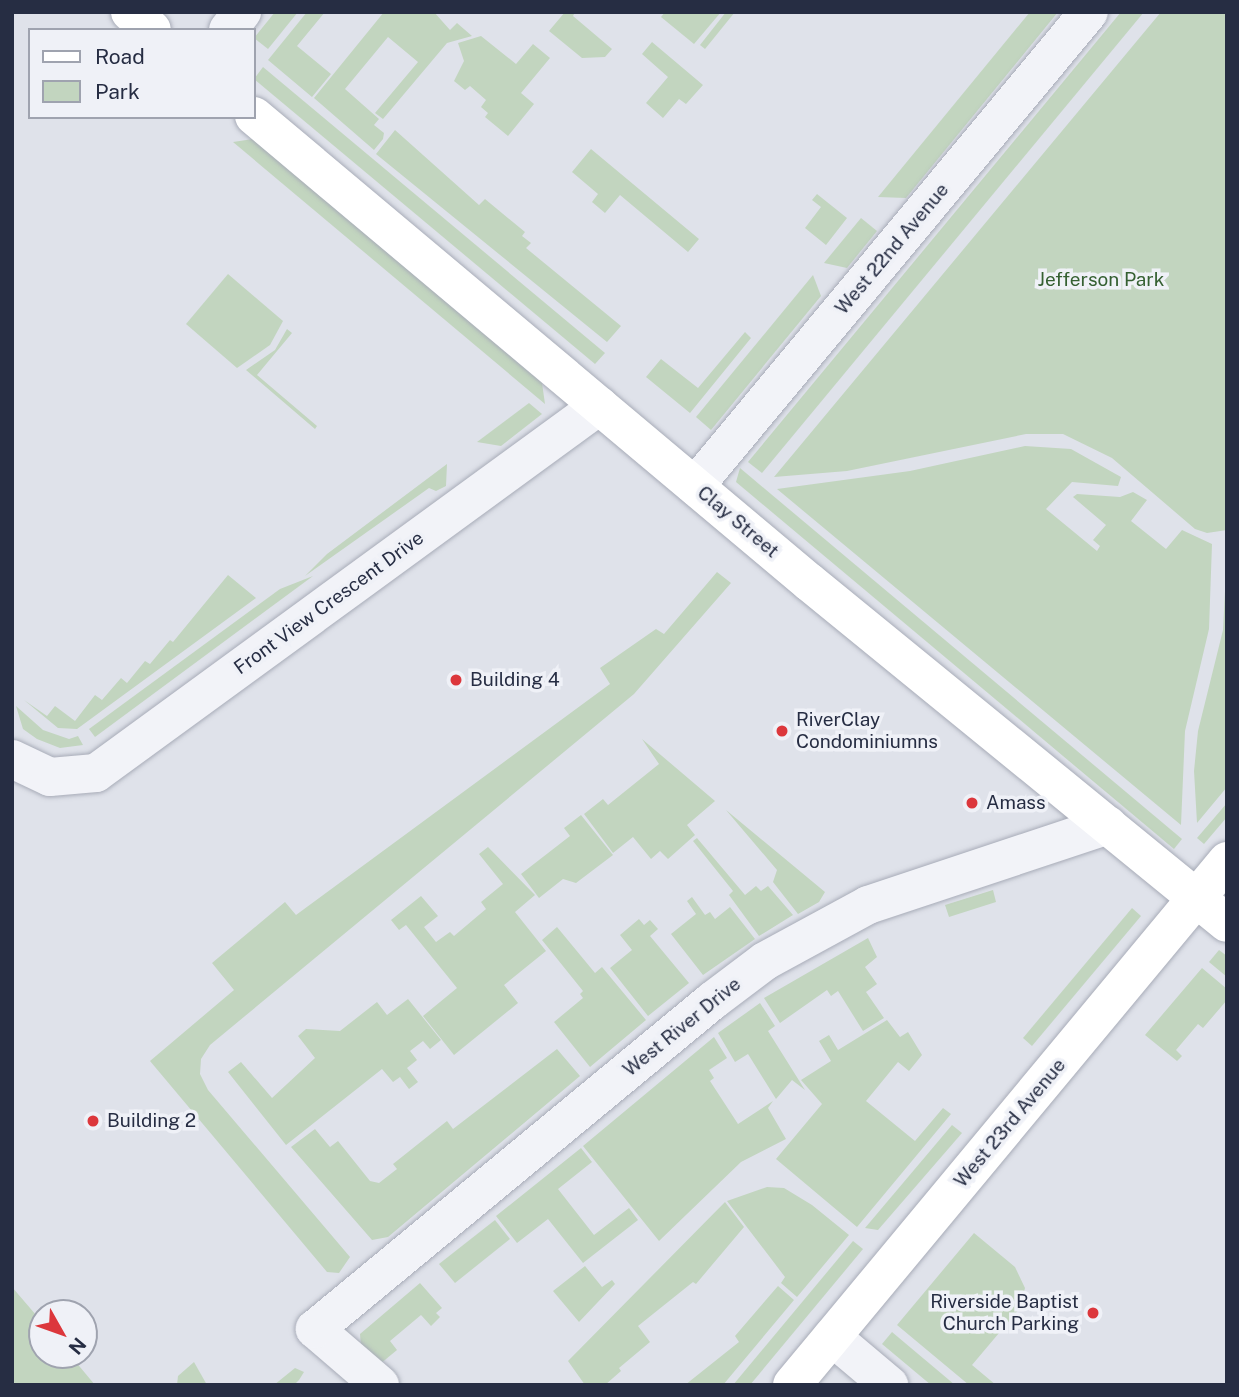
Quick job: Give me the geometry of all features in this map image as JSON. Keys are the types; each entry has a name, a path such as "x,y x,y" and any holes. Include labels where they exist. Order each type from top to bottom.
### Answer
{"street":[{"path":"130,12 150,28"},
{"path":"230,28 243,12"},
{"name":"West 22nd Avenue","path":"695,486 1089,12"},
{"name":"Clay Street","path":"256,118 695,486 1227,923"},
{"name":"Front View Crescent Drive","path":"12,759 50,776 78,778 115,761 599,406"},
{"name":"West River Drive","path":"380,1385 315,1329 765,961 868,905 1108,825"},
{"name":"West 23rd Avenue","path":"792,1385 1227,861"},
{"path":"832,1337 889,1385"}],"green space":[{"path":"275,12 298,12 268,49 256,40 256,36"},
{"path":"307,12 325,12 297,46 331,74 312,97 268,60"},
{"path":"384,12 434,12 450,30 457,23 472,36 447,43 383,119 375,113 418,62 388,37 345,89 379,119 374,125 384,133 383,139 374,150 314,98"},
{"path":"565,12 575,12 573,16 612,49 605,57 582,58 549,31"},
{"path":"665,12 721,12 694,44 661,17"},
{"path":"726,12 735,12 705,49 700,45"},
{"path":"1030,12 1058,12 906,198 878,197"},
{"path":"1121,12 1144,12 762,473 748,462"},
{"name":"Jefferson Park","path":"1161,12 1227,12 1227,530 1207,533 1195,529 1112,458 1063,434 1026,434 847,471 774,477"},
{"path":"481,36 516,64 533,44 550,58 521,93 534,104 508,136 485,117 488,113 481,107 486,100 470,86 465,90 454,81 464,61 458,43"},
{"path":"652,42 703,85 686,104 679,99 663,118 646,103 668,77 642,54"},
{"path":"263,67 605,353 595,364 256,81"},
{"path":"395,130 479,205 485,199 525,232 522,236 531,243 526,248 621,326 607,342 376,154"},
{"path":"253,139 542,383 545,404 233,142"},
{"path":"591,149 699,239 688,252 620,195 605,213 592,202 598,194 572,172"},
{"path":"817,194 847,218 826,245 805,228 821,207 812,200"},
{"path":"861,218 877,231 847,268 824,263"},
{"path":"228,274 283,321 270,345 237,368 186,324"},
{"path":"813,275 821,296 711,430 696,417"},
{"path":"287,329 292,333 257,375 317,426 315,429 246,370 275,350"},
{"path":"745,332 751,338 690,413 646,377 661,359 698,388"},
{"path":"529,403 542,414 501,446 477,442"},
{"path":"1025,446 1071,449 1121,477 1118,486 1072,482 1046,509 1097,551 1100,546 1093,540 1106,525 1073,497 1077,494 1120,497 1133,492 1147,500 1131,521 1166,549 1182,530 1212,544 1209,629 1185,731 1181,825 777,489 910,471"},
{"path":"447,464 446,486 436,491 429,488 305,576 327,554"},
{"path":"740,468 1182,839 1174,849 736,482"},
{"path":"1227,552 1227,787 1197,823 1194,771 1198,731 1223,630"},
{"path":"717,572 731,583 634,694 210,1045 201,1059 200,1074 208,1090 350,1257 339,1273 327,1272 150,1061 234,990 212,963 285,902 296,915 610,684 600,668 656,629 664,634"},
{"path":"228,575 256,598 77,729 58,728 24,700 47,716 55,706 75,721 95,695 102,700 121,678 127,683 145,661 150,664 170,640 173,642"},
{"path":"313,576 95,737 89,729 280,589"},
{"path":"16,706 43,730 69,739 78,736 83,745 60,748 37,739 23,729"},
{"path":"642,739 715,801 687,825 695,835 668,859 660,851 651,859 633,837 613,853 584,814 603,799 608,805 659,764"},
{"path":"1227,803 1227,817 1204,844 1197,838"},
{"path":"726,810 825,892 819,902 798,914 773,882 777,870"},
{"path":"581,815 613,855 576,883 563,879 539,898 521,874 570,836 564,828"},
{"path":"697,838 745,895 756,886 761,891 768,886 793,915 759,936 729,895 733,891 693,841"},
{"path":"488,847 535,895 515,912 546,951 504,985 518,1003 454,1055 423,1016 457,988 406,925 399,930 391,920 421,896 438,916 424,927 436,942 450,932 454,936 486,909 481,902 503,884 479,854"},
{"path":"993,890 996,902 949,917 945,905"},
{"path":"692,897 705,915 710,912 715,919 730,907 755,939 703,975 671,934 696,914 687,901"},
{"path":"1132,908 1141,916 1032,1046 1023,1038"},
{"path":"639,919 644,925 650,920 658,929 650,936 689,983 648,1016 610,968 632,950 620,935"},
{"path":"557,927 595,973 602,967 646,1020 590,1067 554,1022 583,998 580,994 583,991 542,940"},
{"path":"868,938 877,957 865,967 877,984 866,992 884,1018 863,1031 838,991 831,996 827,990 780,1023 764,998"},
{"path":"1219,950 1227,956 1227,977 1209,962"},
{"path":"1202,968 1227,989 1227,1000 1203,1028 1198,1024 1176,1050 1182,1056 1177,1061 1145,1035"},
{"path":"408,999 441,1040 430,1049 423,1041 410,1051 417,1060 407,1068 418,1082 409,1089 400,1077 393,1082 382,1069 286,1145 228,1072 241,1062 272,1098 315,1058 298,1036 306,1029 340,1031 377,1002 387,1015"},
{"path":"760,1003 775,1026 768,1031 805,1090 792,1080 776,1099 748,1054 735,1062 718,1033"},
{"path":"887,1020 900,1037 908,1032 922,1055 909,1071 898,1062 866,1101 915,1141 943,1108 951,1114 857,1227 776,1159 822,1104 801,1080 831,1061 819,1041 829,1035 838,1050"},
{"path":"714,1037 727,1058 709,1070 714,1078 710,1081 738,1124 773,1101 768,1108 786,1139 741,1162 659,1241 583,1146"},
{"path":"557,1049 580,1076 388,1237 372,1240 291,1147 315,1129 330,1147 338,1141 370,1181 379,1183 397,1169 393,1164 447,1121 453,1129"},
{"path":"952,1125 962,1133 878,1230 865,1228"},
{"path":"581,1148 592,1162 558,1189 594,1235 629,1208 638,1220 583,1263 548,1219 517,1243 496,1216"},
{"path":"767,1187 784,1188 812,1205 849,1235 797,1297 781,1283 785,1277 727,1201"},
{"path":"725,1202 744,1227 696,1284 693,1282 638,1326 650,1342 619,1368 621,1371 605,1385 585,1385 568,1361"},
{"path":"495,1220 510,1239 455,1283 439,1264"},
{"path":"974,1233 1015,1267 1025,1288 1020,1308 972,1365 996,1385 969,1385 897,1325"},
{"path":"853,1241 863,1249 750,1385 733,1385"},
{"path":"585,1266 602,1287 612,1280 615,1284 579,1322 553,1291"},
{"path":"420,1283 442,1308 436,1313 440,1317 431,1326 421,1315 390,1341 397,1350 380,1364 361,1345 360,1334"},
{"path":"778,1286 794,1300 723,1385 685,1385 739,1342 735,1336"},
{"path":"12,1287 28,1306 28,1369 82,1369 95,1385 12,1385"},
{"path":"892,1332 955,1385 931,1385 882,1344"},
{"path":"194,1362 207,1385 177,1385 178,1376"},
{"path":"295,1368 304,1372 294,1385 274,1385"}],"place":[{"name":"Building 4","path":"456,680"},
{"name":"RiverClay Condominiumns","path":"782,731"},
{"name":"Amass","path":"972,803"},
{"name":"Building 2","path":"93,1121"},
{"name":"Riverside Baptist Church Parking","path":"1093,1313"}]}
